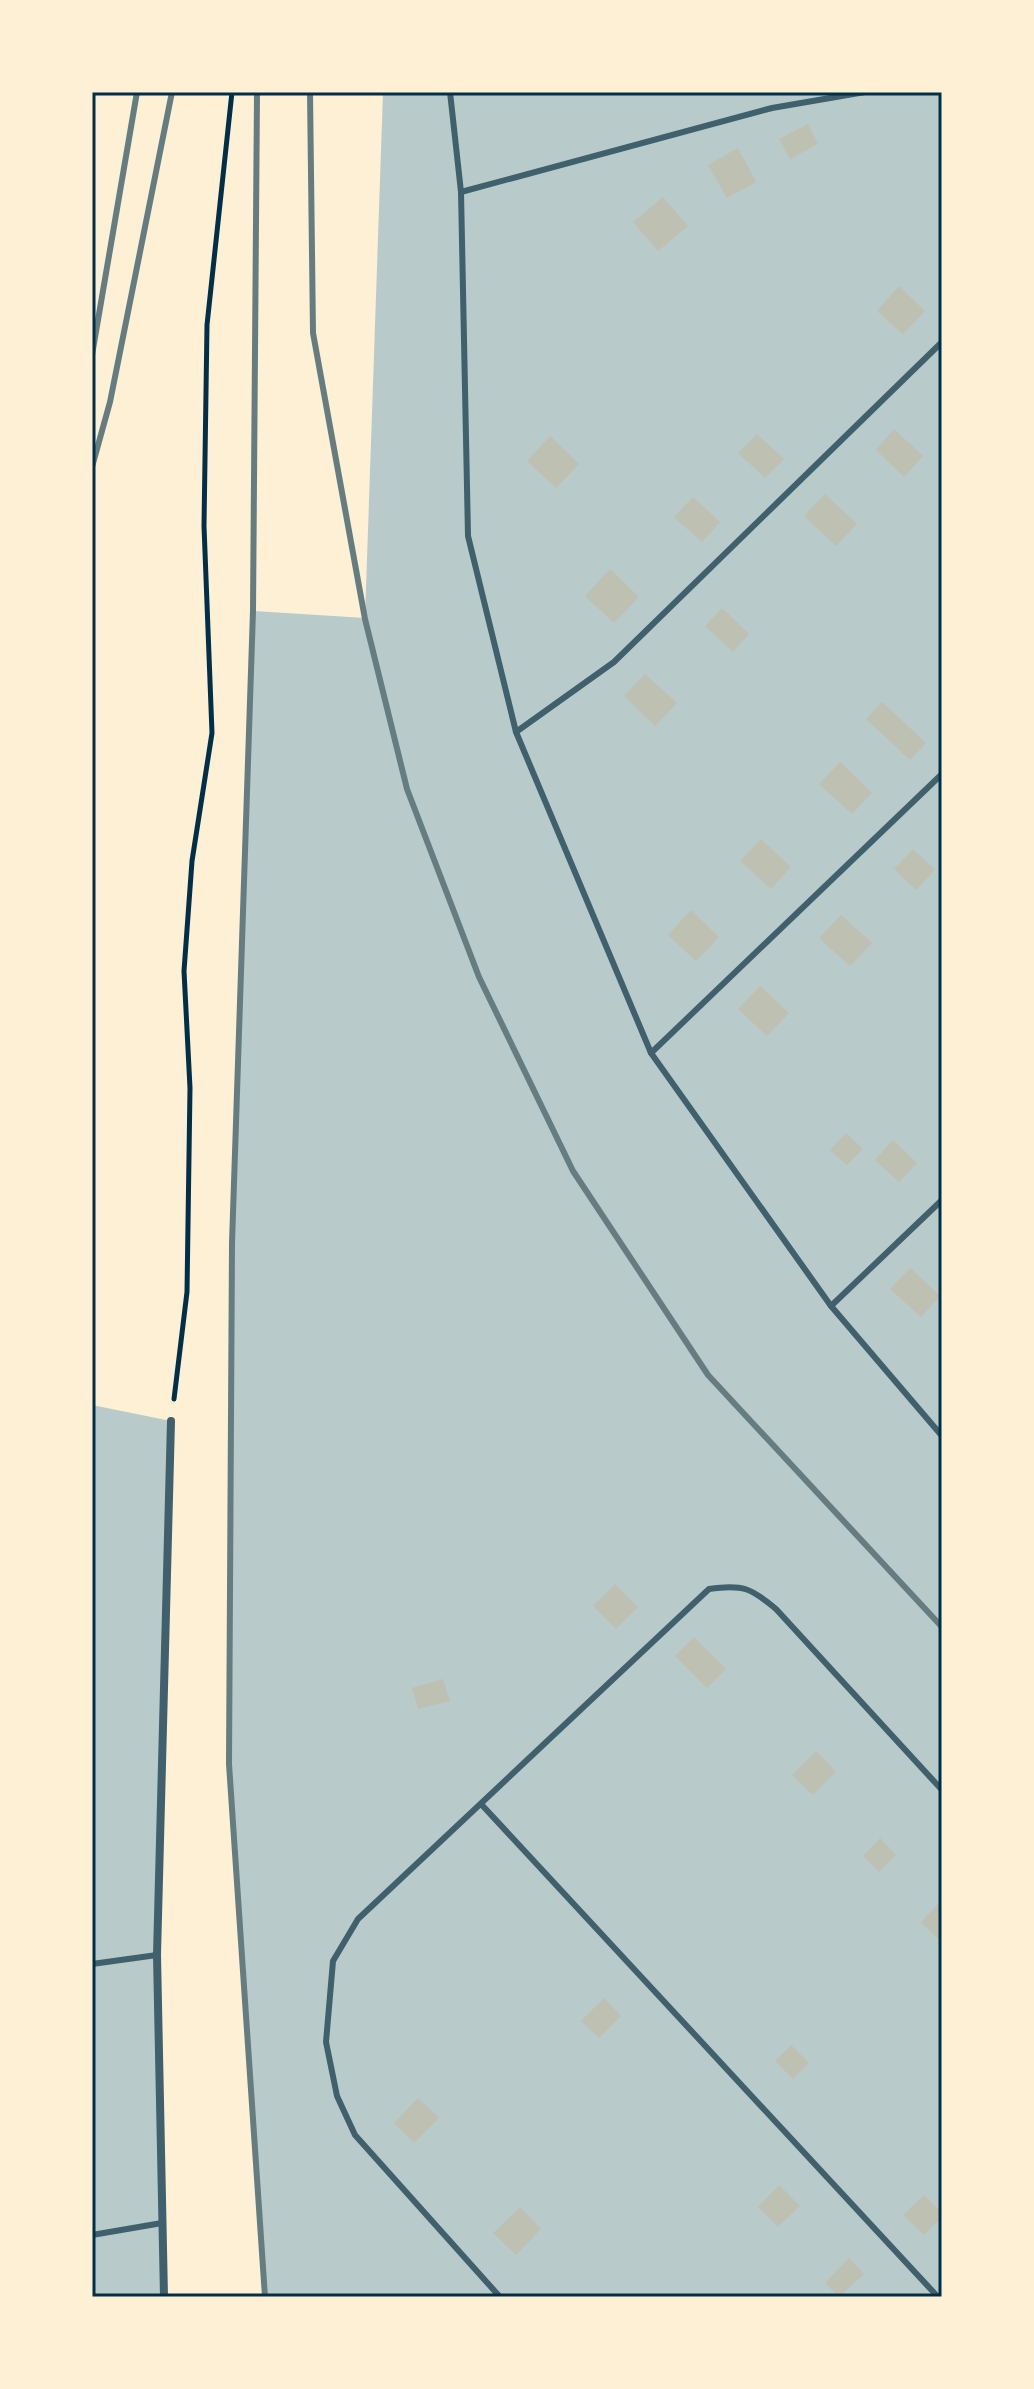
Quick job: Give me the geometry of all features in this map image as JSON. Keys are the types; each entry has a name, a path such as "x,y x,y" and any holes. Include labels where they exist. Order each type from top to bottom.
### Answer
{"street":[{"path":"164,2297 157,1955 171,1421"}],"lane":[{"path":"450,92 461,192 468,536 516,732 651,1053 831,1306 942,1436"},
{"path":"461,192 772,108 865,92"},
{"path":"516,732 614,662 942,342"},
{"path":"651,1053 942,774"},
{"path":"831,1306 942,1200"},
{"path":"500,2297 355,2135 337,2096 326,2042 333,1961 358,1919 709,1589 731,1586 755,1592 776,1609 942,1790"},
{"path":"481,1804 938,2297"},
{"path":"92,1964 157,1955"},
{"path":"92,2235 162,2223"}],"path":[{"path":"171,1421 187,1292 190,1088 184,971 192,861 212,733 204,526 207,325 232,92"}],"shaded area":[{"path":"383,92 942,92 942,2297 265,2297 229,1764 232,1243 253,611 365,618"},
{"path":"92,1405 171,1421 157,1955 164,2297 92,2297"}],"building":[{"path":"808,124 818,144 790,159 779,139"},
{"path":"738,148 756,182 727,198 708,165"},
{"path":"663,197 688,226 658,251 633,222"},
{"path":"899,286 925,311 903,334 877,311"},
{"path":"894,429 923,456 904,477 876,450"},
{"path":"757,434 784,459 765,478 738,453"},
{"path":"550,436 579,464 556,488 527,461"},
{"path":"825,494 857,524 836,546 804,516"},
{"path":"693,497 720,522 702,542 674,517"},
{"path":"610,569 639,597 614,623 585,596"},
{"path":"722,608 749,634 733,652 705,626"},
{"path":"645,674 677,703 655,726 624,696"},
{"path":"882,702 926,743 910,760 866,719"},
{"path":"840,762 872,793 852,814 819,784"},
{"path":"761,839 791,867 771,889 740,861"},
{"path":"913,849 935,870 916,890 894,869"},
{"path":"691,910 719,937 696,961 668,935"},
{"path":"841,915 872,943 850,966 819,938"},
{"path":"760,986 789,1013 767,1036 738,1009"},
{"path":"846,1133 863,1149 847,1165 830,1150"},
{"path":"893,1140 917,1163 899,1182 875,1160"},
{"path":"910,1268 940,1296 921,1317 890,1289"},
{"path":"615,1584 638,1607 616,1629 593,1606"},
{"path":"694,1637 726,1669 707,1688 675,1656"},
{"path":"443,1679 450,1701 418,1709 412,1688"},
{"path":"816,1751 836,1772 813,1795 792,1775"},
{"path":"880,1838 896,1855 879,1872 863,1856"},
{"path":"940,1902 942,1939 940,1941 921,1922"},
{"path":"604,1998 621,2016 599,2038 581,2021"},
{"path":"791,2045 809,2063 793,2079 775,2061"},
{"path":"418,2098 439,2118 414,2143 394,2123"},
{"path":"779,2185 800,2206 778,2227 758,2207"},
{"path":"924,2195 942,2213 942,2217 924,2235 903,2215"},
{"path":"520,2207 541,2229 516,2255 493,2233"},
{"path":"849,2258 864,2274 839,2297 825,2283"}],"railway":[{"path":"92,355 137,92"},
{"path":"92,467 110,402 172,92"},
{"path":"257,92 253,611 232,1243 229,1764 265,2297"},
{"path":"310,92 313,333 365,619 407,789 479,977 573,1171 708,1375 942,1627"}]}
